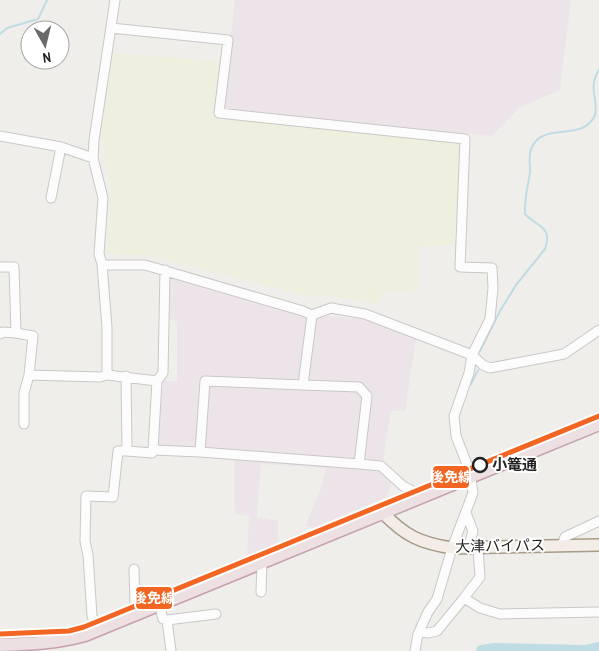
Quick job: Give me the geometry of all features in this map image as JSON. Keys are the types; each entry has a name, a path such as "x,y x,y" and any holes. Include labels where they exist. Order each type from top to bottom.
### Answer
{"highway":[{"path":"0,645 42,643 85,635 599,424"}],"main road":[{"name":"大津バイパス","path":"382,512 398,528 414,538 452,548 599,545"}],"street":[{"path":"107,375 107,328 102,264 99,254 103,198 94,158 94,140 115,0"},
{"path":"110,28 228,40 219,112 465,139 460,267 492,268 493,288 490,319 472,355 469,373 454,416 456,436 471,476 473,492 452,548 437,599 419,632 415,651"},
{"path":"0,136 60,147 94,158"},
{"path":"51,198 60,147"},
{"path":"102,264 145,265 303,310 312,315"},
{"path":"0,267 14,267 16,333"},
{"path":"153,450 157,380 163,373 164,270"},
{"path":"312,315 330,308 365,314 472,355 483,365 490,368 564,354 599,330"},
{"path":"303,384 312,315"},
{"path":"0,334 2,332 33,336 30,375 24,393 24,424"},
{"path":"30,375 100,377 107,375 157,380"},
{"path":"126,376 127,451"},
{"path":"200,452 205,381 359,387 367,396 359,464"},
{"path":"98,630 92,616 88,555 85,541 86,496 113,497 118,451 152,453 153,450 200,452 381,466 403,486 422,496"},
{"path":"419,632 437,631 480,577 473,548 473,531 466,513"},
{"path":"562,546 565,537 599,521"},
{"path":"261,592 262,562"},
{"path":"134,569 135,606 138,613"},
{"path":"464,598 480,608 500,614 599,612"},
{"path":"159,604 161,617 167,620 216,614"},
{"path":"167,620 171,651"},
{"path":"28,651 42,643"}],"shaded area":[{"path":"235,0 571,0 560,90 520,107 492,136 222,110"},
{"path":"170,278 302,316 365,319 416,338 405,411 391,411 382,469 392,481 387,497 313,528 305,526 321,489 326,468 261,464 257,517 278,521 278,545 247,556 249,516 235,514 234,451 158,447 163,381 177,381 177,321 169,320"}],"green space":[{"path":"113,53 219,61 213,115 460,141 457,245 419,246 418,291 381,292 379,304 322,295 313,297 150,256 107,253 111,191 101,134"}],"waterway":[{"path":"0,34 7,28 38,19 47,0"},
{"path":"480,351 500,311 516,285 545,249 547,241 545,231 525,214 531,149 536,141 544,136 551,133 576,130 590,123 595,115 594,83 599,70"},
{"path":"471,384 478,370"},
{"path":"482,651 495,649 585,651 599,648"}],"transit line":[{"name":"後免線","path":"0,634 69,631 84,627 599,416"}],"place":[{"name":"小篭通","path":"480,465"}]}
